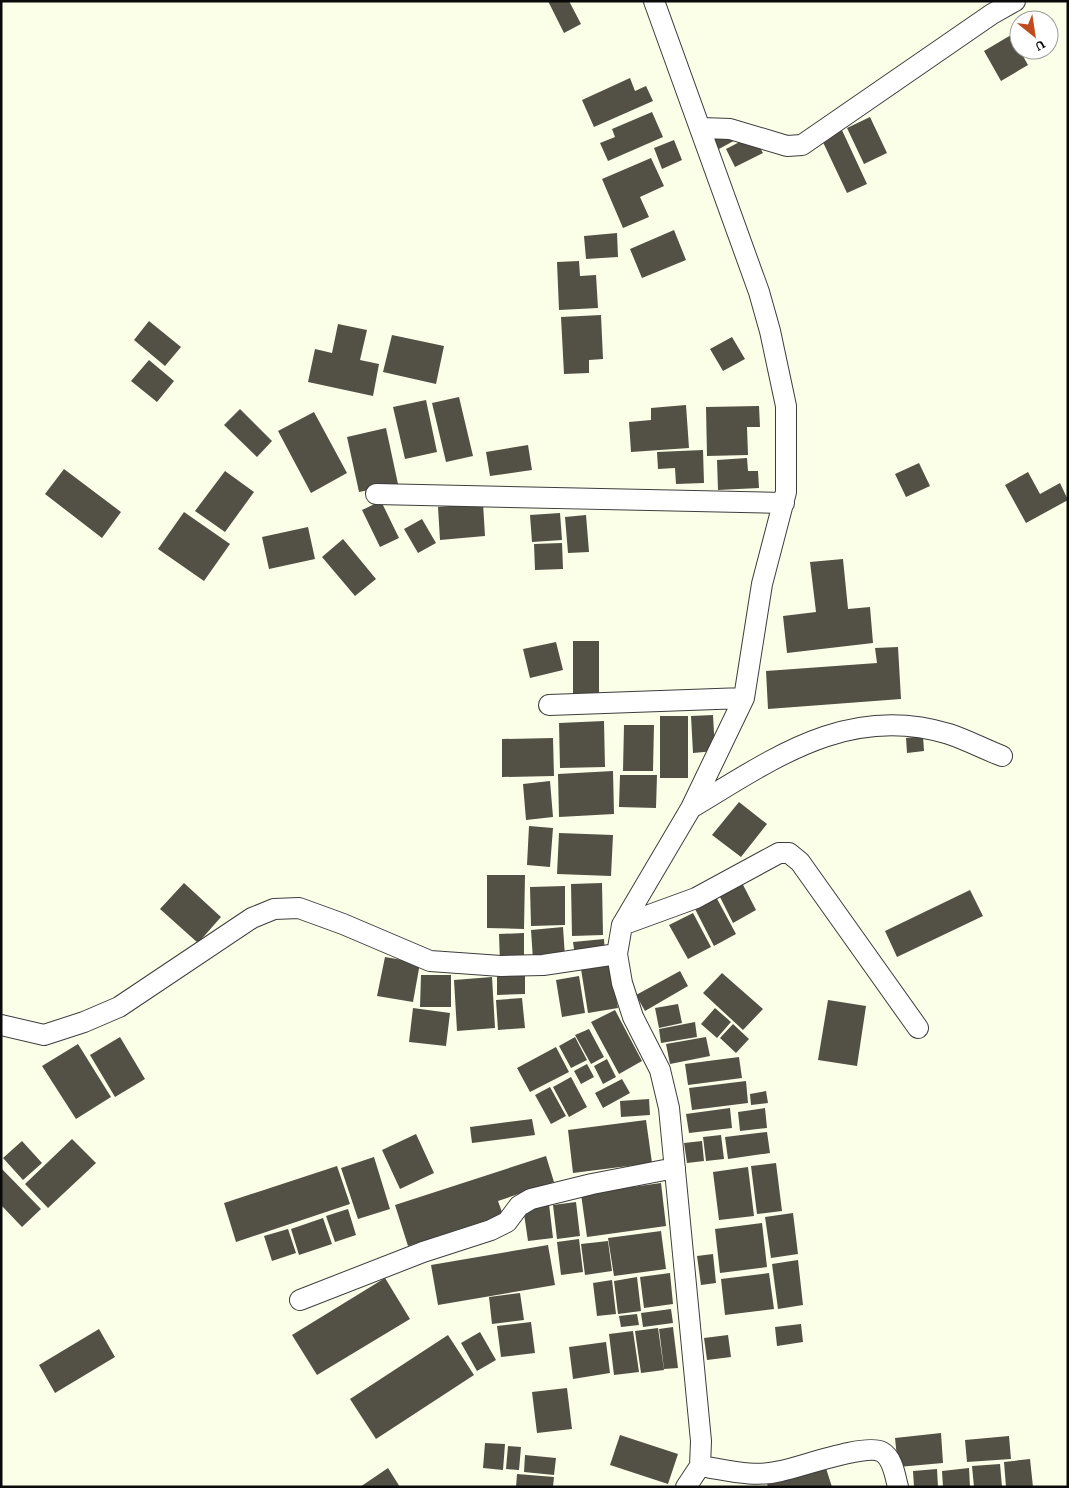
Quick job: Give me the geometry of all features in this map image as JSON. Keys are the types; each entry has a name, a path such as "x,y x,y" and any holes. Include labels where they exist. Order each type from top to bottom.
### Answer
{"street":[{"path":"654,1 702,128 759,292 786,406 786,492 762,584 744,698 691,808 622,925 617,954 622,983 633,1017 660,1070 668,1108 701,1441 700,1466 686,1487"},
{"path":"702,128 730,130 786,146 802,145 992,14 1015,1"},
{"path":"376,494 784,503"},
{"path":"549,705 744,698"},
{"path":"691,808 788,751 822,736 854,728 886,725 948,734 1002,756"},
{"path":"622,925 696,898 779,853 789,853 800,862 918,1028"},
{"path":"1,1025 44,1035 119,1008 252,918 274,909 299,908 343,924 430,961 501,966 543,965 617,954"},
{"path":"300,1300 423,1252 491,1230 506,1222 519,1206 531,1199 592,1184 675,1168"},
{"path":"700,1466 748,1474 764,1474 779,1472 847,1454 874,1450 882,1452 889,1458 898,1487"}],"building":[{"path":"548,1 569,1 581,24 564,33"},
{"path":"1009,36 1009,60 1025,60 1028,65 1001,81 984,51"},
{"path":"630,78 635,91 646,86 653,101 594,127 582,100"},
{"path":"652,112 663,137 608,161 600,143 615,137 612,129"},
{"path":"870,117 887,153 864,164 847,128"},
{"path":"841,128 867,184 847,193 821,138"},
{"path":"709,132 739,138 719,149"},
{"path":"753,135 763,153 735,167 726,149"},
{"path":"674,140 682,160 662,169 654,148"},
{"path":"651,158 664,186 640,197 649,217 623,228 602,179"},
{"path":"674,230 686,260 642,278 630,249"},
{"path":"617,233 618,257 586,259 584,236"},
{"path":"579,261 580,276 596,275 598,308 559,310 557,262"},
{"path":"601,315 603,359 589,360 589,373 564,374 561,317"},
{"path":"149,321 181,347 165,366 134,340"},
{"path":"338,324 367,330 360,360 379,364 373,396 308,382 315,349 332,353"},
{"path":"392,335 444,346 436,384 383,372"},
{"path":"732,337 745,359 723,371 710,349"},
{"path":"149,360 174,381 157,402 131,381"},
{"path":"459,397 473,456 446,462 432,403"},
{"path":"426,400 437,452 405,459 393,407"},
{"path":"686,405 689,448 631,452 629,422 651,420 651,408"},
{"path":"759,406 760,427 747,427 748,455 707,456 706,407"},
{"path":"240,409 272,441 257,457 224,425"},
{"path":"314,412 347,473 311,493 278,431"},
{"path":"386,428 398,484 359,492 347,437"},
{"path":"528,445 532,470 490,476 486,452"},
{"path":"703,450 704,483 676,484 675,468 658,469 657,452"},
{"path":"747,458 748,471 758,471 759,488 718,490 717,460"},
{"path":"919,463 930,486 906,497 895,474"},
{"path":"64,469 121,512 102,538 45,494"},
{"path":"225,471 254,492 225,532 195,511"},
{"path":"1028,472 1040,494 1060,483 1068,500 1026,523 1005,485"},
{"path":"381,501 399,538 380,547 362,510"},
{"path":"483,503 485,536 440,540 438,507"},
{"path":"184,512 230,544 204,581 158,549"},
{"path":"560,513 562,540 532,542 530,515"},
{"path":"586,515 589,552 568,553 565,517"},
{"path":"422,519 436,543 418,553 404,529"},
{"path":"308,527 315,559 269,569 262,537"},
{"path":"343,539 376,579 355,596 322,557"},
{"path":"562,543 563,569 535,570 534,544"},
{"path":"843,559 848,609 870,607 873,643 787,653 783,616 816,612 810,562"},
{"path":"573,641 599,641 599,695 573,695"},
{"path":"556,642 563,670 530,678 523,649"},
{"path":"898,647 901,699 768,709 766,671 877,663 875,648"},
{"path":"713,715 715,751 693,753 691,716"},
{"path":"660,716 688,716 688,778 660,778"},
{"path":"604,721 605,767 560,768 559,723"},
{"path":"624,725 654,725 653,771 623,771"},
{"path":"923,736 924,751 907,753 906,738"},
{"path":"553,738 554,776 502,777 502,739"},
{"path":"613,771 614,814 559,817 558,774"},
{"path":"620,775 657,775 656,808 619,807"},
{"path":"550,781 553,817 526,820 523,784"},
{"path":"739,802 767,824 741,857 712,835"},
{"path":"529,826 553,828 550,867 527,865"},
{"path":"559,833 613,835 611,876 557,874"},
{"path":"487,875 525,875 524,929 487,928"},
{"path":"739,877 756,910 733,923 716,889"},
{"path":"184,883 221,917 198,943 160,909"},
{"path":"602,883 603,935 572,936 571,884"},
{"path":"565,886 565,925 531,926 530,887"},
{"path":"970,890 983,916 897,957 885,931"},
{"path":"715,895 736,934 714,946 694,907"},
{"path":"693,913 711,947 688,959 669,925"},
{"path":"563,927 565,957 533,960 531,930"},
{"path":"524,933 524,963 500,964 499,934"},
{"path":"604,939 605,953 575,956 573,942"},
{"path":"385,957 420,963 413,1002 377,996"},
{"path":"609,964 618,1008 588,1013 581,969"},
{"path":"680,971 688,986 645,1011 636,995"},
{"path":"722,973 763,1009 743,1030 703,993"},
{"path":"497,974 525,974 525,994 497,995"},
{"path":"421,975 451,975 451,1007 420,1007"},
{"path":"579,976 585,1013 562,1017 556,980"},
{"path":"492,977 495,1028 457,1031 454,980"},
{"path":"522,998 525,1028 498,1030 496,1000"},
{"path":"828,1000 866,1006 857,1066 818,1060"},
{"path":"678,1004 682,1023 659,1028 655,1008"},
{"path":"413,1008 450,1013 446,1046 409,1042"},
{"path":"715,1008 731,1022 717,1038 701,1024"},
{"path":"615,1010 642,1061 619,1074 591,1022"},
{"path":"695,1022 697,1037 661,1043 659,1029"},
{"path":"733,1024 749,1039 736,1053 720,1038"},
{"path":"589,1029 604,1057 591,1064 575,1035"},
{"path":"120,1037 145,1079 115,1097 90,1055"},
{"path":"575,1037 587,1060 571,1068 559,1046"},
{"path":"706,1037 710,1056 670,1064 666,1044"},
{"path":"78,1044 111,1097 76,1119 42,1066"},
{"path":"556,1047 569,1072 530,1092 517,1068"},
{"path":"739,1057 742,1078 688,1085 685,1064"},
{"path":"607,1059 616,1077 603,1084 594,1066"},
{"path":"587,1064 594,1077 581,1084 574,1071"},
{"path":"571,1077 587,1107 569,1117 553,1087"},
{"path":"622,1079 630,1093 603,1108 595,1093"},
{"path":"746,1081 748,1103 692,1110 689,1088"},
{"path":"550,1087 566,1116 551,1124 535,1095"},
{"path":"766,1091 768,1103 751,1105 750,1094"},
{"path":"649,1099 650,1115 621,1117 620,1101"},
{"path":"730,1108 732,1128 689,1133 686,1114"},
{"path":"765,1108 767,1128 740,1131 738,1112"},
{"path":"532,1119 535,1135 472,1143 470,1127"},
{"path":"646,1120 652,1163 573,1173 568,1130"},
{"path":"767,1132 770,1153 728,1159 725,1137"},
{"path":"416,1134 434,1173 400,1189 382,1150"},
{"path":"721,1135 724,1159 706,1161 703,1137"},
{"path":"72,1139 96,1163 48,1208 25,1184"},
{"path":"22,1141 42,1163 23,1180 3,1158"},
{"path":"702,1141 704,1161 687,1163 684,1143"},
{"path":"546,1156 554,1182 498,1201 503,1215 408,1246 395,1205"},
{"path":"374,1157 390,1209 358,1219 341,1168"},
{"path":"776,1163 782,1211 757,1214 751,1166"},
{"path":"337,1166 350,1204 236,1242 224,1203"},
{"path":"748,1167 754,1216 719,1220 713,1172"},
{"path":"1,1168 41,1209 22,1227 1,1205"},
{"path":"661,1183 666,1226 587,1237 581,1194"},
{"path":"576,1202 580,1236 557,1239 553,1205"},
{"path":"549,1204 553,1238 528,1241 523,1207"},
{"path":"348,1209 356,1235 335,1242 326,1216"},
{"path":"793,1213 798,1254 771,1258 765,1217"},
{"path":"323,1218 332,1244 299,1255 291,1229"},
{"path":"762,1223 767,1267 720,1273 715,1229"},
{"path":"288,1229 296,1253 272,1261 264,1236"},
{"path":"661,1231 666,1269 614,1276 608,1238"},
{"path":"579,1239 583,1272 561,1275 557,1242"},
{"path":"608,1241 612,1271 585,1275 581,1244"},
{"path":"548,1245 555,1285 438,1305 431,1265"},
{"path":"713,1254 716,1283 701,1285 697,1256"},
{"path":"798,1260 803,1305 778,1309 772,1264"},
{"path":"670,1273 673,1304 644,1308 640,1277"},
{"path":"769,1273 774,1309 725,1315 721,1279"},
{"path":"637,1277 641,1311 618,1314 614,1281"},
{"path":"385,1278 410,1319 317,1375 292,1335"},
{"path":"612,1280 616,1314 597,1316 593,1283"},
{"path":"520,1293 524,1320 492,1324 489,1297"},
{"path":"671,1309 673,1323 643,1327 641,1313"},
{"path":"637,1314 639,1325 621,1327 619,1316"},
{"path":"531,1322 535,1353 501,1357 497,1326"},
{"path":"801,1324 803,1342 777,1346 775,1327"},
{"path":"673,1327 678,1368 664,1369 659,1329"},
{"path":"658,1328 664,1370 641,1373 635,1331"},
{"path":"99,1329 115,1357 55,1393 39,1365"},
{"path":"633,1331 639,1372 614,1375 609,1334"},
{"path":"480,1332 496,1360 477,1371 461,1343"},
{"path":"448,1335 474,1375 376,1439 350,1399"},
{"path":"728,1335 731,1357 707,1360 704,1338"},
{"path":"606,1342 610,1373 573,1379 569,1347"},
{"path":"567,1388 572,1429 537,1433 532,1392"},
{"path":"941,1433 943,1463 898,1467 895,1438"},
{"path":"620,1435 678,1454 668,1484 610,1465"},
{"path":"1009,1436 1011,1459 967,1462 965,1440"},
{"path":"485,1443 505,1444 503,1470 483,1468"},
{"path":"508,1446 521,1447 519,1470 506,1469"},
{"path":"525,1455 556,1458 554,1475 524,1472"},
{"path":"1030,1459 1033,1487 1006,1487 1004,1462"},
{"path":"824,1462 832,1487 768,1487 766,1480"},
{"path":"1000,1464 1002,1487 974,1487 972,1466"},
{"path":"388,1468 400,1487 360,1487"},
{"path":"969,1468 970,1487 943,1487 942,1471"},
{"path":"937,1469 938,1487 914,1487 913,1471"},
{"path":"517,1474 554,1477 553,1487 516,1487"}]}
